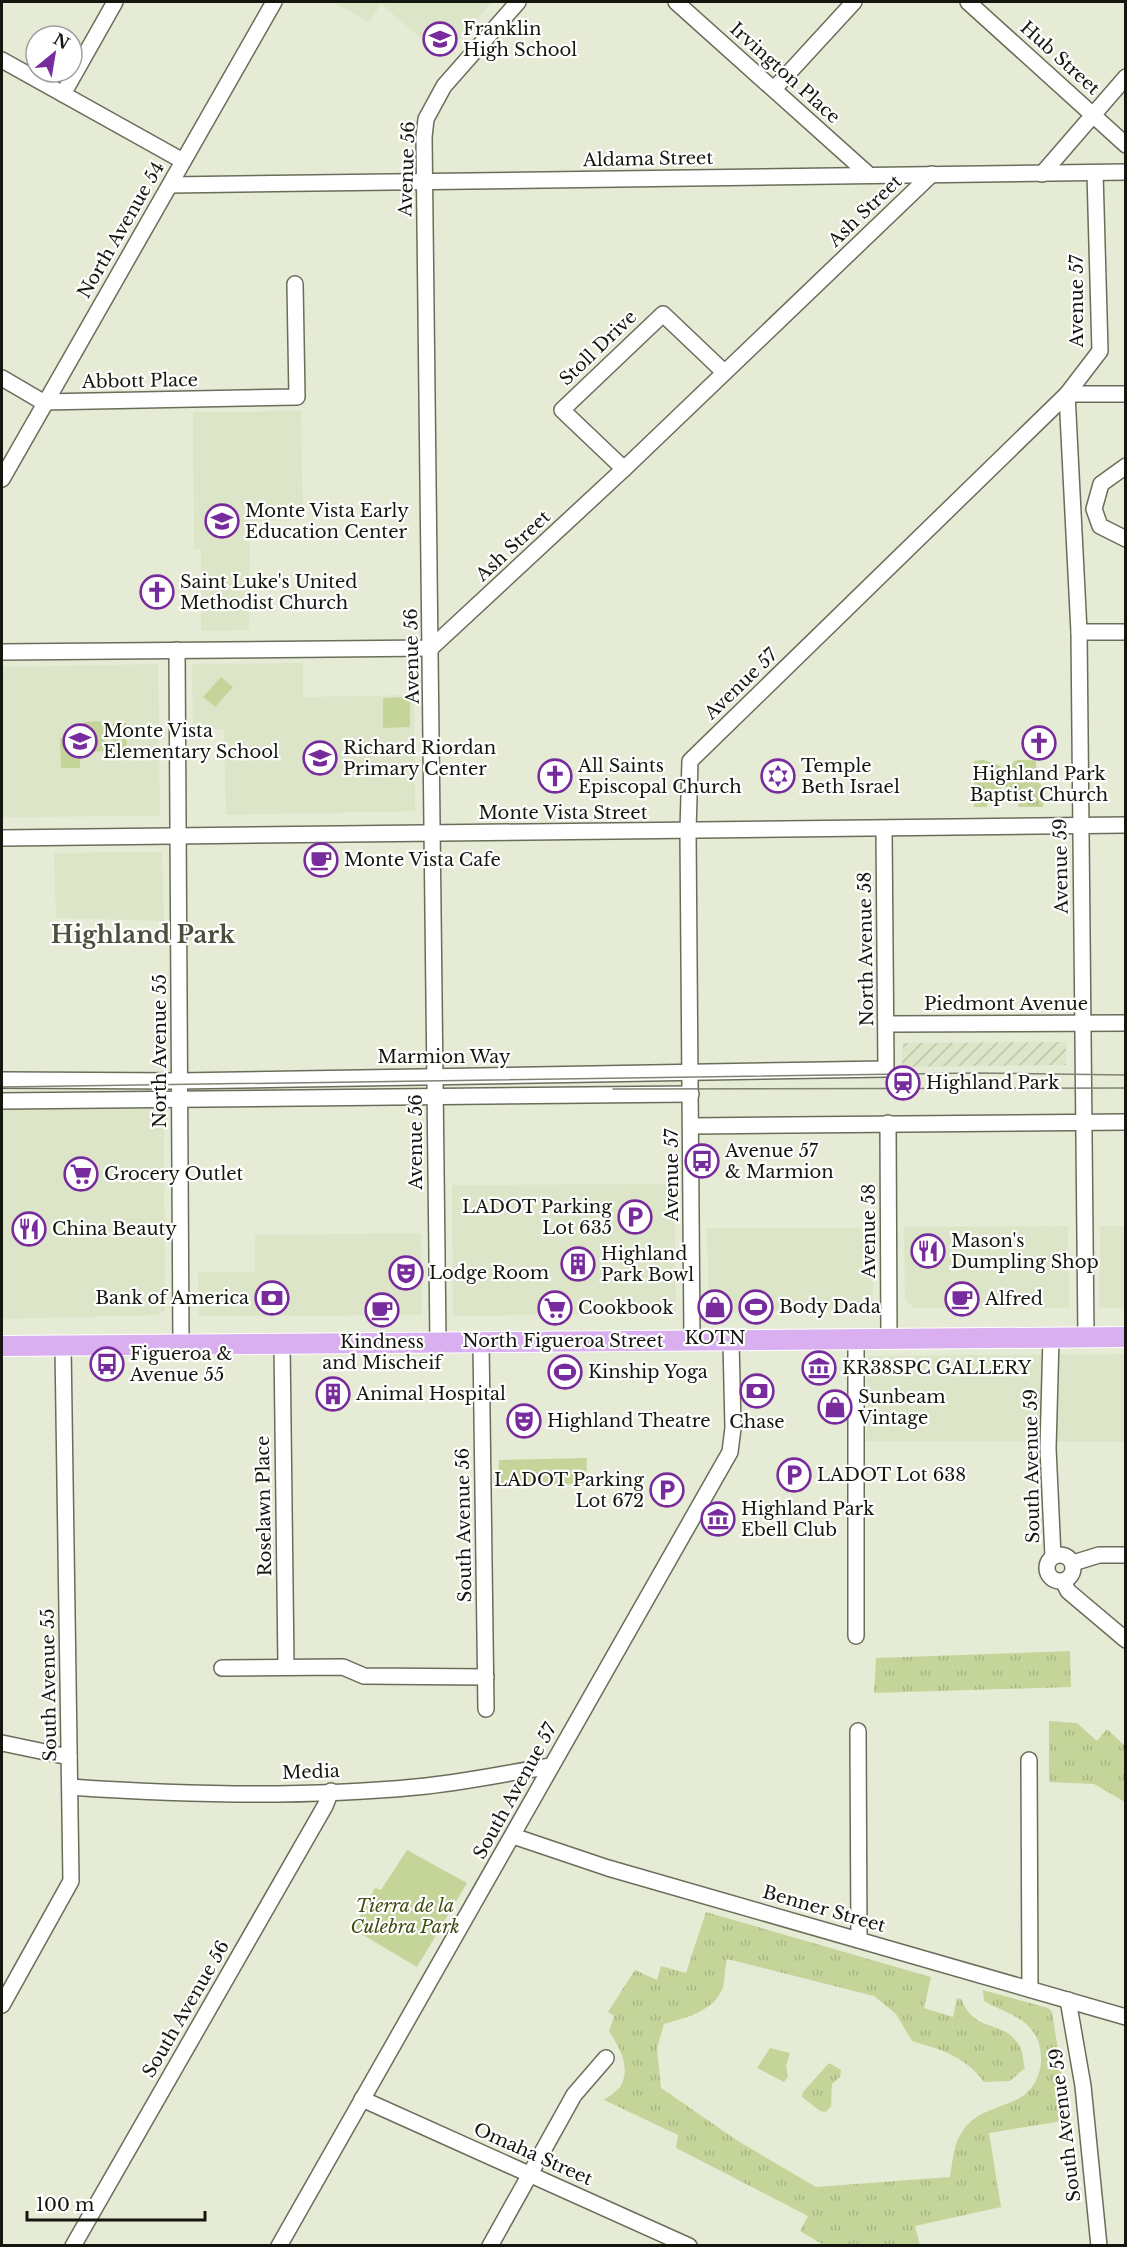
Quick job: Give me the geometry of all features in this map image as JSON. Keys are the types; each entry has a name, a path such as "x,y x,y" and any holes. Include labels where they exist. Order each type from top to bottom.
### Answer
{"main road":[{"name":"North Figueroa Street","path":"2,1346 1125,1337"}],"street":[{"path":"63,94 115,2"},
{"name":"North Avenue 54","path":"2,479 43,402 274,2"},
{"name":"Avenue 56","path":"438,1342 434,834 424,182 426,118 444,86 518,2"},
{"name":"Irvington Place","path":"676,2 868,174"},
{"path":"774,89 854,2"},
{"name":"Hub Street","path":"968,2 1125,145"},
{"path":"2,60 183,161"},
{"path":"1042,174 1125,77"},
{"name":"Aldama Street","path":"170,185 1125,172"},
{"name":"Avenue 57","path":"692,1340 692,1073 688,831 690,761 1067,394 1100,351 1095,173"},
{"name":"Ash Street","path":"431,648 624,469 932,174"},
{"name":"Abbott Place","path":"43,402 297,397 295,284"},
{"name":"Stoll Drive","path":"624,469 562,410 663,314 724,372"},
{"path":"2,378 43,402"},
{"path":"1067,394 1125,394"},
{"name":"Avenue 59","path":"1067,394 1079,632 1086,1338"},
{"path":"1125,466 1101,484 1094,509 1101,526 1125,539"},
{"path":"1074,509 1094,509"},
{"path":"1079,632 1125,632"},
{"path":"2,652 431,648"},
{"name":"North Avenue 55","path":"177,650 181,1344"},
{"name":"Monte Vista Street","path":"2,838 1125,825"},
{"name":"North Avenue 58","path":"884,829 886,1069"},
{"name":"Piedmont Avenue","path":"887,1024 1125,1023"},
{"name":"Marmion Way","path":"2,1080 435,1077 886,1069"},
{"path":"2,1101 691,1094"},
{"path":"692,1126 1125,1122"},
{"name":"Avenue 58","path":"888,1123 889,1339"},
{"name":"South Avenue 59","path":"1051,1338 1048,1448 1053,1557"},
{"path":"856,1340 856,1636"},
{"name":"South Avenue 57","path":"279,2246 730,1452 734,1428 731,1341"},
{"name":"South Avenue 56","path":"481,1342 486,1709"},
{"name":"Roselawn Place","path":"282,1344 286,1667"},
{"name":"South Avenue 55","path":"2,2005 71,1881 63,1346"},
{"path":"1072,1563 1099,1555 1125,1555"},
{"path":"1064,1556 1072,1563 1073,1572 1064,1581 1054,1580 1048,1574 1047,1565 1053,1557 1064,1556"},
{"path":"1064,1581 1068,1591 1125,1640"},
{"path":"222,1668 343,1667 364,1676 486,1677"},
{"path":"858,1731 859,1940"},
{"path":"2,1743 69,1756"},
{"path":"1029,1760 1030,1989"},
{"name":"Media","path":"70,1787 184,1794 331,1791 417,1787 551,1766"},
{"name":"South Avenue 56","path":"73,2246 325,1806 331,1791"},
{"name":"Benner Street","path":"513,1836 608,1868 1125,2017"},
{"name":"South Avenue 59","path":"1068,2000 1083,2086 1099,2246"},
{"path":"490,2246 574,2095 606,2058"},
{"name":"Omaha Street","path":"362,2099 689,2246"}],"shaded area":[{"name":"Franklin High School","path":"333,2 492,2 443,57 381,4 369,22"},
{"name":"Monte Vista Early Education Center","path":"301,411 303,520 250,521 249,630 201,631 201,549 194,549 193,412"},
{"name":"Richard Riordan Primary Center","path":"303,663 303,697 414,695 415,811 226,815 224,729 193,728 192,664"},
{"name":"Monte Vista Elementary School","path":"158,664 160,816 2,817 2,667"},
{"path":"162,852 164,921 56,918 54,853"},
{"path":"1066,1042 1066,1065 902,1067 903,1043"},
{"path":"157,1107 164,1112 165,1310 158,1315 2,1319 2,1109"},
{"path":"674,1184 676,1313 453,1316 452,1185"},
{"path":"1068,1226 1069,1308 914,1308 905,1300 904,1227"},
{"path":"1100,1226 1125,1226 1125,1308 1099,1308"},
{"path":"707,1228 872,1228 873,1310 709,1313"},
{"path":"421,1233 422,1315 199,1316 198,1272 255,1272 255,1235"},
{"path":"1125,1354 1125,1442 866,1441 868,1356"}],"green space":[{"path":"221,677 233,687 215,707 203,697"},
{"path":"410,697 410,727 383,728 383,698"},
{"path":"104,721 105,751 86,752 84,722"},
{"path":"113,723 126,723 127,750 113,750"},
{"path":"60,738 79,738 80,768 61,768"},
{"path":"984,760 1001,766 1002,790 999,794 988,796 987,807 974,807 974,761"},
{"path":"1017,760 1036,760 1037,780 1045,790 1043,807 1019,807 1015,796 1005,786 1005,767"},
{"path":"587,1458 586,1484 498,1485 499,1460"},
{"path":"1070,1651 1071,1687 874,1693 876,1658"},
{"path":"1049,1721 1077,1723 1097,1741 1107,1729 1125,1746 1125,1802 1094,1784 1049,1782"},
{"name":"Tierra de la Culebra Park","path":"407,1850 467,1883 417,1967 353,1929 375,1888 381,1890"},
{"path":"706,1912 931,1977 924,2008 953,2017 957,1998 961,1999 974,2018 1005,2031 1020,2047 1025,2068 1010,2081 984,2082 961,2060 943,2051 912,2041 896,2014 874,1996 727,1959 724,1982 716,2000 700,2011 664,2024 657,2048 661,2088 738,2141 816,2187 950,2177 958,2140 969,2123 981,2114 1026,2094 1038,2075 1041,2064 1038,2042 1025,2023 984,2001 983,1990 1048,2008 1052,2012 1069,2120 989,2133 1001,2207 915,2226 920,2245 824,2245 800,2231 808,2216 676,2148 678,2135 604,2100 620,2087 625,2073 623,2058 609,2032 614,2016 608,2012 635,1970 657,1980 661,1966 686,1973"},
{"path":"770,2048 790,2053 786,2066 788,2077 784,2082 757,2068"},
{"path":"829,2063 841,2070 840,2077 832,2084 831,2106 826,2112 820,2111 802,2097 803,2092"}],"tram line":[{"path":"2,1087 976,1073 1126,1075"},
{"path":"613,1089 1126,1088"}],"place":[{"name":"Franklin High School","path":"440,39"},
{"name":"Monte Vista Early Education Center","path":"222,521"},
{"name":"Saint Luke's United Methodist Church","path":"157,592"},
{"name":"Monte Vista Elementary School","path":"80,741"},
{"name":"Highland Park Baptist Church","path":"1039,743"},
{"name":"Richard Riordan Primary Center","path":"320,758"},
{"name":"All Saints Episcopal Church","path":"555,776"},
{"name":"Temple Beth Israel","path":"778,776"},
{"name":"Monte Vista Cafe","path":"321,860"},
{"name":"Highland Park","path":"903,1083"},
{"name":"Avenue 57 & Marmion","path":"702,1161"},
{"name":"Grocery Outlet","path":"81,1174"},
{"name":"LADOT Parking Lot 635","path":"635,1217"},
{"name":"China Beauty","path":"29,1229"},
{"name":"Mason's Dumpling Shop","path":"928,1251"},
{"name":"Highland Park Bowl","path":"578,1264"},
{"name":"Lodge Room","path":"406,1273"},
{"name":"Bank of America","path":"272,1298"},
{"name":"Alfred","path":"962,1299"},
{"name":"KOTN","path":"715,1307"},
{"name":"Body Dada","path":"756,1307"},
{"name":"Cookbook","path":"555,1308"},
{"name":"Kindness and Mischeif","path":"382,1310"},
{"name":"Figueroa & Avenue 55","path":"107,1364"},
{"name":"KR38SPC GALLERY","path":"819,1368"},
{"name":"Kinship Yoga","path":"565,1372"},
{"name":"Chase","path":"757,1391"},
{"name":"Animal Hospital","path":"333,1394"},
{"name":"Sunbeam Vintage","path":"835,1407"},
{"name":"Highland Theatre","path":"524,1421"},
{"name":"LADOT Lot 638","path":"794,1475"},
{"name":"LADOT Parking Lot 672","path":"667,1490"},
{"name":"Highland Park Ebell Club","path":"718,1519"}],"district":[{"name":"Highland Park","path":"143,934"}]}
